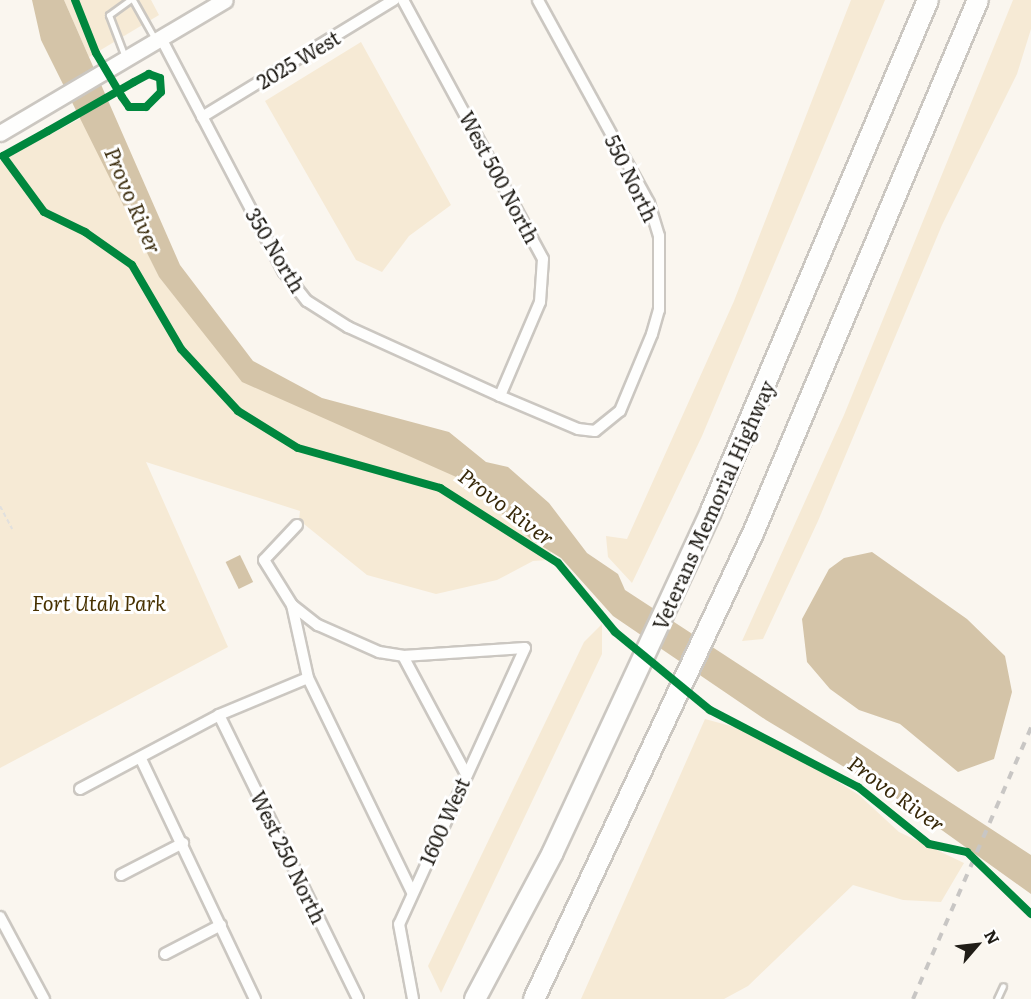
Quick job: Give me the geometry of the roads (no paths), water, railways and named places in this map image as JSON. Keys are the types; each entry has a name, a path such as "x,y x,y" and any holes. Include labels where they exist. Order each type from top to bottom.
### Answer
{"highway":[{"name":"Veterans Memorial Highway","path":"476,999 553,852 677,587 928,0"},
{"path":"534,999 714,616 978,0"}],"main road":[{"path":"0,133 160,42 225,0"}],"street":[{"name":"2025 West","path":"202,117 394,0"},
{"name":"West 500 North","path":"403,0 543,259 540,302 500,396"},
{"name":"550 North","path":"500,396 578,429 594,431 620,411 659,310 660,254 649,203 538,0"},
{"name":"350 North","path":"160,42 284,272 307,301 348,327 500,396"},
{"path":"297,525 264,560 292,604 318,625 352,643 403,656 465,772"},
{"path":"292,604 308,678 412,892"},
{"name":"1600 West","path":"403,656 525,648 465,772 412,892 397,932 413,999"},
{"path":"80,789 141,759 219,715 308,678"},
{"name":"West 250 North","path":"219,715 358,999"},
{"path":"141,759 183,843 255,999"},
{"path":"120,875 183,843"},
{"path":"0,917 44,999"},
{"path":"165,954 221,925"}],"lane":[{"path":"124,62 109,15 131,0 160,42"},
{"path":"997,999 1004,986"}],"water":[{"name":"Provo River","path":"32,0 64,0 180,265 253,361 322,398 449,432 486,462 508,467 549,503 587,553 618,574 625,590 1031,855 1031,894 904,803 766,720 613,616 561,558 532,540 463,480 242,382 159,277 41,40"},
{"path":"872,552 967,619 1005,656 1012,692 994,759 958,772 900,724 859,710 830,689 807,662 802,619 829,569 844,558"},
{"path":"240,555 253,582 239,589 226,562"}],"railway":[{"path":"913,999 1031,727"}],"park label":[{"name":"Fort Utah Park","path":"99,602"}]}
